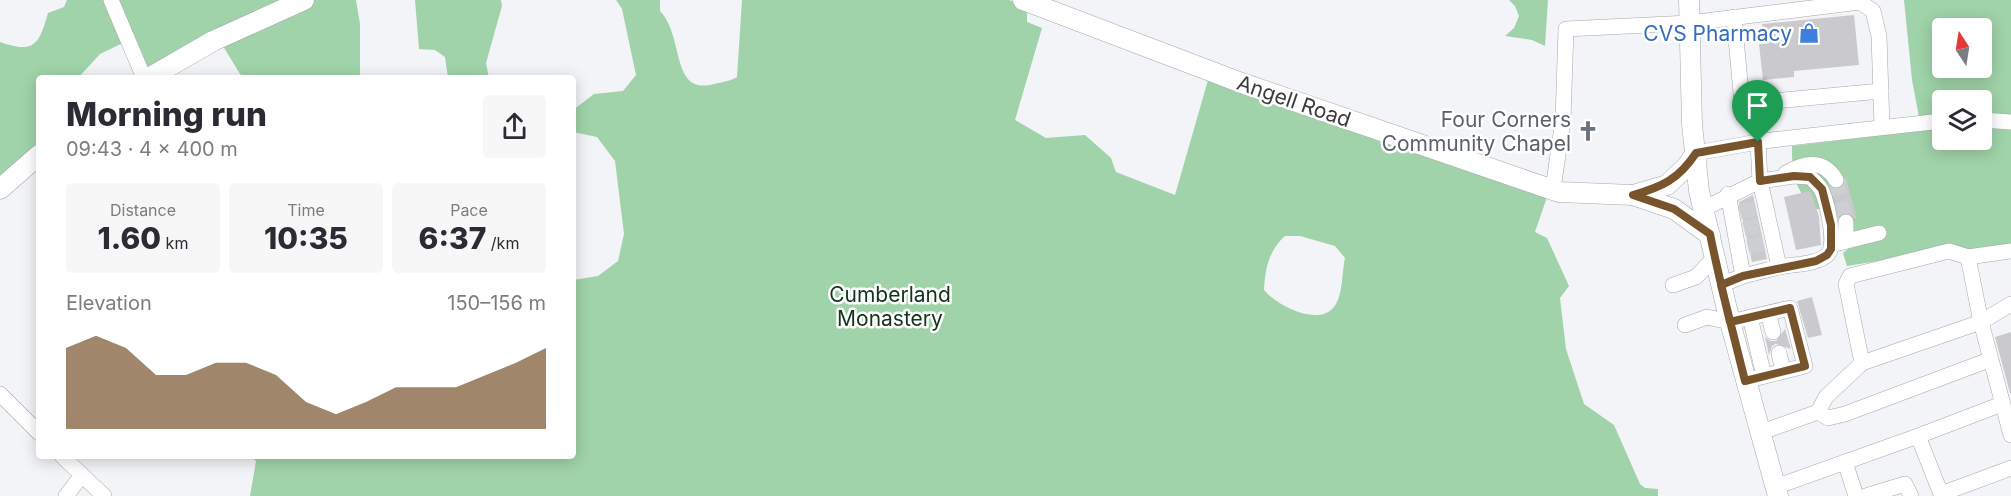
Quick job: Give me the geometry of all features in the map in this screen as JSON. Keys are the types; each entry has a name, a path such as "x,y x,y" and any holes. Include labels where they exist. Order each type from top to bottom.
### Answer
{"main road":[{"path":"151,75 213,41 304,0"},
{"path":"1689,0 1691,113 1703,209 1730,322 1755,378 1759,433 1776,491"},
{"name":"Angell Road","path":"1029,1 1239,82 1553,189 1633,195 1667,184 1687,166 1696,153"},
{"path":"0,189 36,158"},
{"path":"1633,195 1674,209 1710,234"}],"street":[{"path":"111,0 145,75"},
{"path":"1553,189 1563,120 1566,29 1689,23 1860,2 1873,11 1879,36 1882,127"},
{"path":"1734,17 1742,104 1881,91"},
{"path":"1992,121 2011,122"},
{"path":"1696,153 1758,142 1932,122"},
{"path":"1758,142 1761,207 1769,242 1779,267"},
{"path":"1776,179 1795,168 1816,164 1830,169 1836,180"},
{"path":"1703,209 1728,194 1760,181 1810,177 1822,189 1838,243"},
{"path":"1728,194 1740,230 1743,248 1743,276"},
{"path":"1721,285 1743,276 1816,261 1827,255 1838,243 1846,222"},
{"path":"1838,243 1879,233"},
{"path":"1862,363 1846,284 1850,276 1949,251 1968,257 2011,251"},
{"path":"1673,285 1696,277 1715,257"},
{"path":"1968,257 1989,360 2011,435"},
{"path":"1759,433 1818,412 1826,397 1862,363 1981,322 2011,304"},
{"path":"1685,325 1707,317 1730,322 1750,317 1790,308 1805,366 1755,378 1750,317"},
{"path":"1768,313 1773,332"},
{"path":"1779,353 1784,371"},
{"path":"1818,412 1828,418 1836,416 1989,360"},
{"path":"0,394 36,430"},
{"path":"1776,491 1845,462 2002,404"},
{"path":"1918,436 1941,494 2011,468"},
{"path":"65,459 105,496"},
{"path":"1845,462 1856,496"},
{"path":"66,496 82,475"},
{"path":"1866,496 1905,484 1911,496"}],"green space":[{"path":"67,0 356,0 360,24 360,75 241,75 223,46 153,75 144,75 127,41 100,54 81,75 36,75 36,160 0,194 0,42 11,46 28,47 38,39 48,13 64,7"},
{"path":"415,0 501,0 502,6 486,63 488,75 448,75 445,57 435,50 419,49"},
{"name":"Cumberland Monastery","path":"616,0 660,0 660,11 668,22 684,73 691,81 700,85 714,84 737,77 742,0 1009,0 1027,6 1027,22 1042,28 1015,120 1046,138 1085,135 1111,158 1116,172 1175,195 1210,73 1547,197 1535,232 1547,238 1569,286 1560,298 1566,349 1584,404 1614,425 1640,484 1645,488 1658,489 1658,496 250,496 256,461 254,459 576,459 576,280 598,276 618,261 624,234 615,161 597,137 576,133 576,108 594,94 623,91 636,75 622,9","holes":["1285,236 1300,236 1335,246 1345,258 1338,299 1329,311 1321,315 1300,312 1279,302 1264,290 1265,275 1272,254"]},
{"path":"1509,0 1548,0 1545,46 1532,40 1505,36 1514,28 1519,16 1515,6"},
{"path":"1904,0 2011,0 2011,246 1928,253 1847,266 1843,253 1848,249 1841,210 1813,209 1795,180 1792,146 1918,131 1921,128 1912,80"}],"building":[{"name":"CVS Pharmacy","path":"1854,15 1859,65 1794,71 1794,77 1763,80 1759,44 1764,44 1762,24"},
{"path":"1845,178 1857,220 1847,212 1839,216 1831,189 1842,188"},
{"path":"1810,191 1819,216 1821,245 1796,250 1784,197"},
{"path":"1753,195 1767,259 1752,262 1739,202"},
{"path":"1812,297 1822,335 1808,338 1797,301"},
{"path":"1785,329 1791,349 1776,344 1772,346 1769,355 1765,337 1770,341 1776,341"},
{"path":"2011,332 2011,393 2010,393 1995,337"}],"tunnel":[{"path":"1836,180 1846,222"},
{"path":"1740,212 1757,208"},
{"path":"1744,229 1761,225"},
{"path":"1748,247 1765,243"}],"place":[{"name":"CVS Pharmacy","path":"1809,33"},
{"name":"Four Corners Community Chapel","path":"1588,131"}],"route":[{"path":"1758,142 1696,153 1675,179 1649,191 1633,195 1674,209 1710,234 1713,251 1721,285 1730,322 1790,308 1805,366 1745,381 1730,322 1721,285 1743,276 1816,261 1827,255 1831,249 1832,235 1822,189 1810,177 1794,176 1760,181 1758,142"}]}
